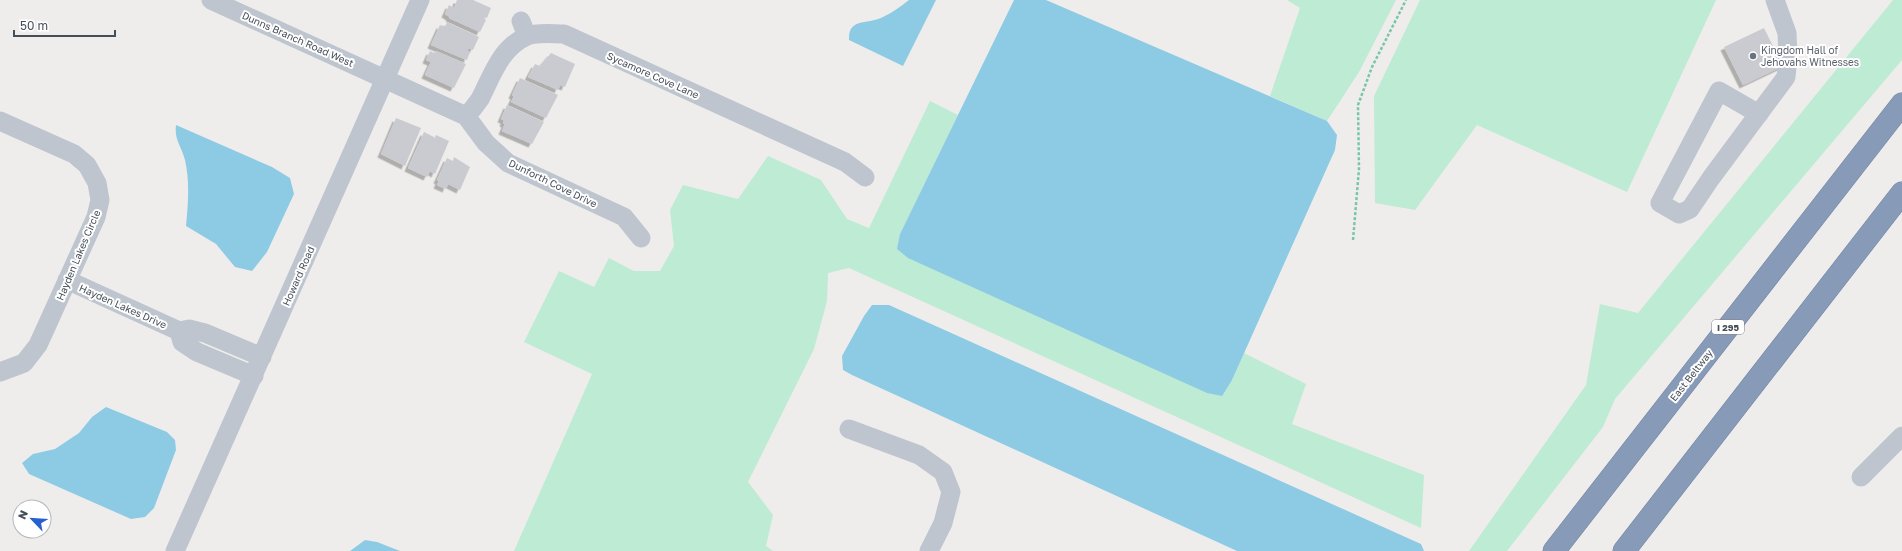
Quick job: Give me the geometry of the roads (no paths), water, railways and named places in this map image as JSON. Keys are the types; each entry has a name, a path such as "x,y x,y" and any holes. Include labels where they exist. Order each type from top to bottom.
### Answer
{"highway":[{"name":"East Beltway","path":"1554,551 1902,104"},
{"path":"1624,551 1902,193"},
{"path":"1633,551 1712,437"}],"street":[{"name":"Dunns Branch Road West","path":"211,0 385,79"},
{"name":"Howard Road","path":"175,551 420,0"},
{"path":"1759,114 1719,91 1660,202 1679,214 1690,209 1710,178 1759,114 1786,77 1788,57 1787,33 1775,0"},
{"name":"Sycamore Cove Lane","path":"466,116 479,100 497,62 513,46 524,29 542,33 564,34 845,162 865,178"},
{"name":"Dunforth Cove Drive","path":"385,79 466,116 486,143 508,163 624,217 641,238"},
{"name":"Hayden Lakes Circle","path":"0,121 74,154 88,165 97,183 100,200 96,217 38,345 24,363 0,372"},
{"name":"Hayden Lakes Drive","path":"67,280 179,331 189,329 205,333 262,357"},
{"name":"Hayden Lakes Drive","path":"179,331 182,342 198,352 254,376"},
{"path":"850,429 919,456 943,472 951,492 943,524 929,551"},
{"path":"1861,478 1902,436"}],"water":[{"path":"909,0 936,0 903,66 849,40 852,28 855,25 883,17"},
{"path":"1014,0 1046,0 1327,121 1337,135 1335,150 1232,380 1222,396 1207,393 908,258 897,249 900,234"},
{"path":"176,125 272,167 290,178 294,194 267,252 252,271 235,267 216,244 186,226 188,177 184,155 176,135"},
{"path":"872,305 889,305 1421,544 1424,551 1237,551 843,370 842,356 864,316"},
{"path":"106,407 167,432 175,440 176,450 154,508 145,517 131,519 29,474 22,463 33,454 55,449 79,433 92,417"},
{"path":"365,540 377,542 400,551 350,551"}],"place":[{"name":"Kingdom Hall of Jehovahs Witnesses","path":"1753,56"}]}
